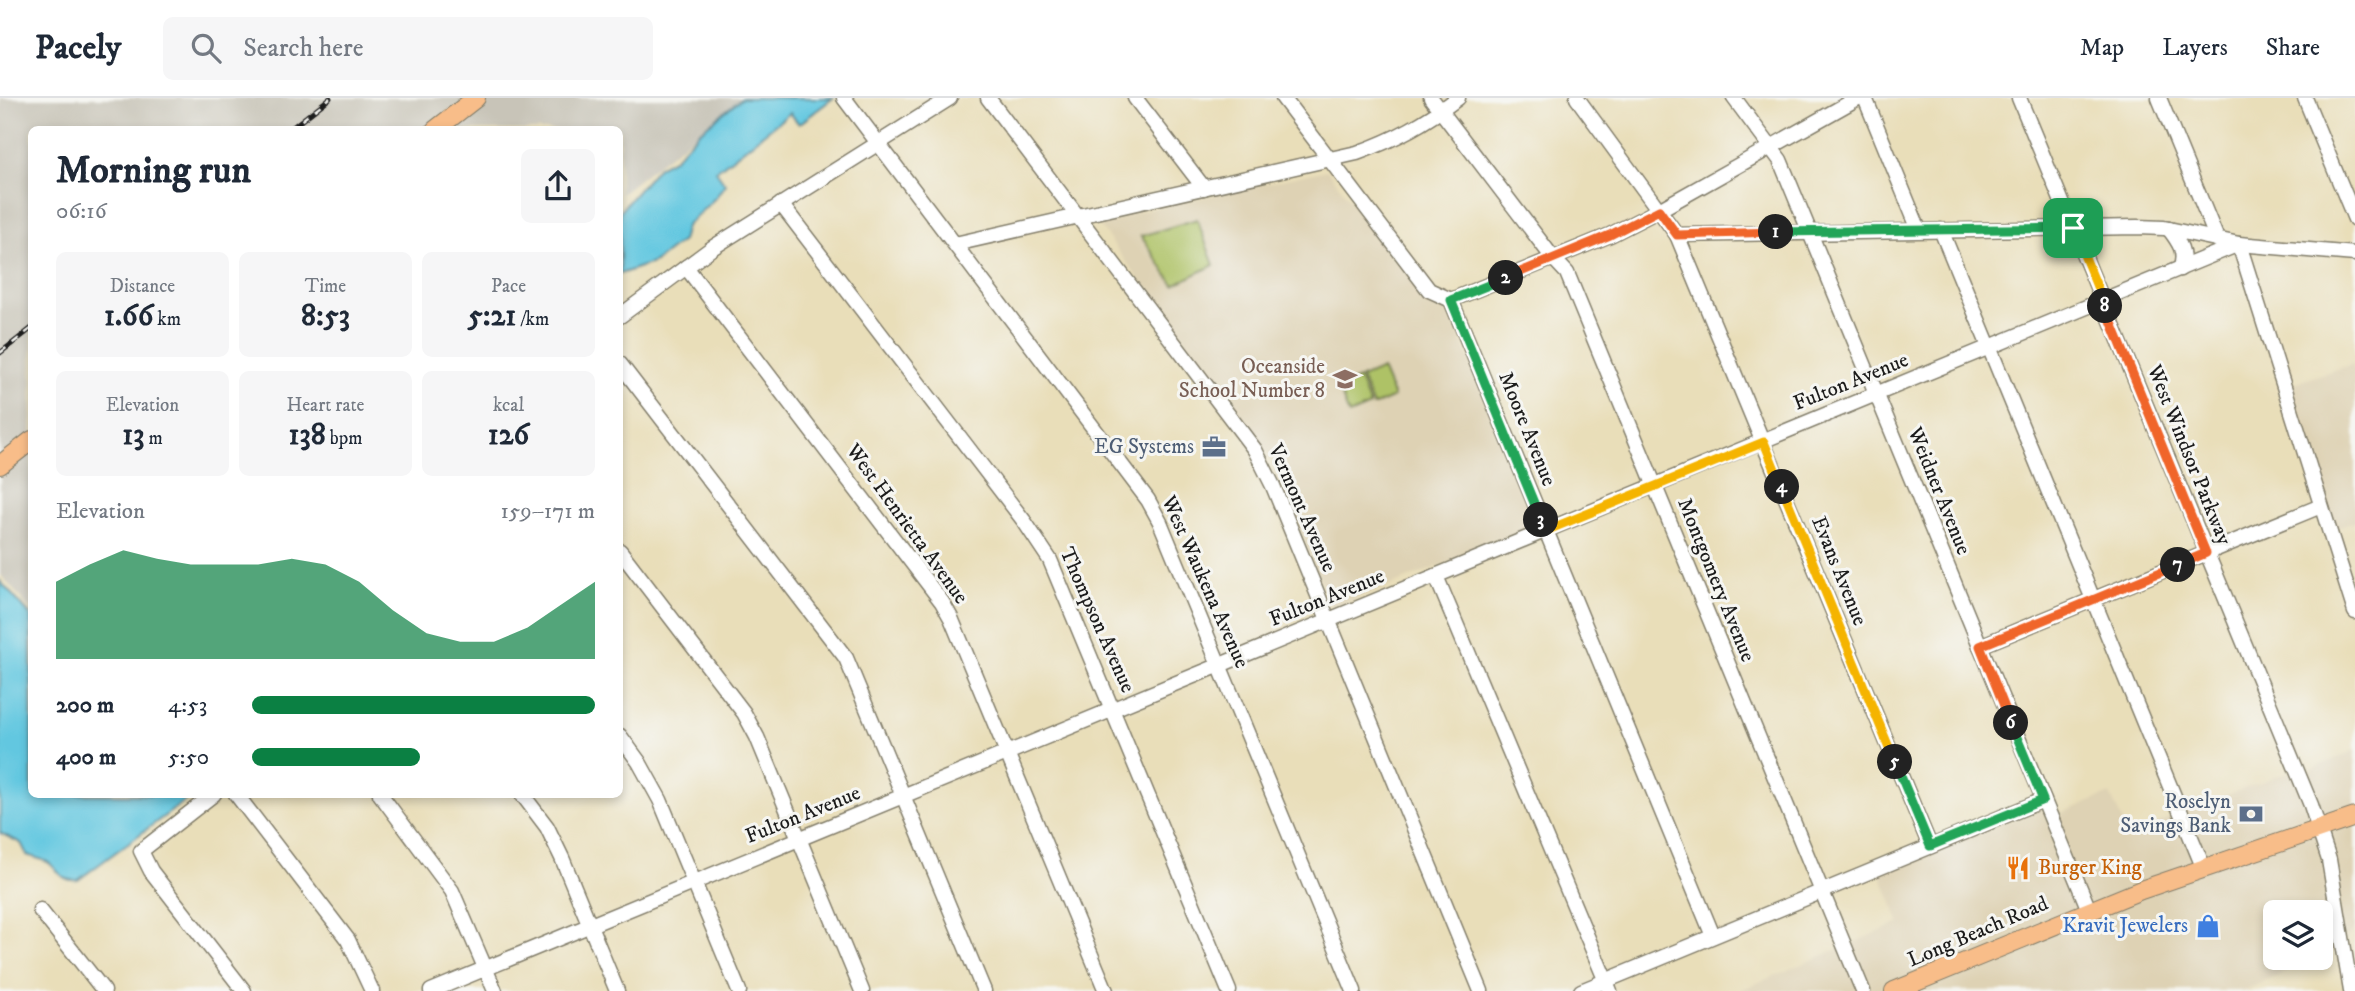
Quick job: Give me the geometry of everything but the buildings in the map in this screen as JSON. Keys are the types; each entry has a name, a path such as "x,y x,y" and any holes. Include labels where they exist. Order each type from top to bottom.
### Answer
{"main road":[{"path":"440,126 476,98"},
{"path":"0,464 28,443"},
{"name":"Long Beach Road","path":"1895,991 2089,911 2355,817"}],"street":[{"name":"West Waukena Avenue","path":"844,98 1148,500 1160,522 1220,665 1354,991"},
{"path":"623,314 686,267 781,204 950,98"},
{"name":"Vermont Avenue","path":"988,98 1255,450 1273,486 1481,991"},
{"path":"1135,98 1204,188"},
{"path":"1283,98 1429,290 1451,300 1610,235 1858,98"},
{"name":"Montgomery Avenue","path":"1431,98 1567,273 1863,991"},
{"path":"955,244 1357,153 1419,126 1458,98"},
{"name":"Evans Avenue","path":"1577,98 1677,235 1930,846"},
{"name":"Weidner Avenue","path":"1734,98 1780,160 2089,911"},
{"path":"1865,98 1919,230"},
{"name":"West Windsor Parkway","path":"2019,98 2319,829 2329,860 2351,991"},
{"path":"2159,98 2217,239"},
{"path":"2305,98 2355,219"},
{"name":"Thompson Avenue","path":"781,204 1043,548 1063,589 1229,991"},
{"path":"1677,235 2137,227 2169,229 2239,244 2355,254"},
{"path":"2169,229 2181,245 2184,261 2180,269"},
{"path":"1941,230 2204,869"},
{"path":"2239,244 2355,612"},
{"name":"Fulton Avenue","path":"431,991 2239,244"},
{"name":"West Henrietta Avenue","path":"686,267 942,602 963,644 1106,991"},
{"name":"Moore Avenue","path":"1451,300 1713,936"},
{"path":"623,368 846,658 984,991"},
{"path":"1980,646 2321,506"},
{"path":"623,555 744,713 757,737 862,991"},
{"path":"1436,576 1608,986"},
{"path":"623,740 639,762 660,800 739,991"},
{"path":"209,798 141,851 151,871 244,991"},
{"path":"239,798 348,940 372,991"},
{"path":"383,798 452,891 495,991"},
{"path":"525,798 547,827 617,991"},
{"path":"1581,991 1608,986 1713,936 2043,800"},
{"path":"40,910 104,991"}],"shaded area":[{"path":"0,98 742,98 623,192 623,126 28,126 28,607 0,574"},
{"name":"Oceanside School Number 8","path":"1327,170 1426,298 1448,307 1538,528 1332,608 1266,450 1096,221"},
{"path":"2353,364 2355,522 2333,529 2288,385"},
{"path":"2355,750 2355,929 2333,951 2333,900 2263,900 2263,970 2291,970 2243,991 1738,991 1900,923 1879,871 2042,804 2048,818 2110,794 2129,836 2190,809 2293,770 2296,776"}],"green space":[{"path":"1197,219 1214,265 1174,285 1141,236"},
{"path":"1382,369 1394,397 1373,406 1361,378"},
{"path":"1359,379 1370,406 1349,415 1338,387"}],"water":[{"path":"742,98 833,98 799,124 790,113 716,171 725,184 716,197 686,226 682,241 655,262 623,273 623,208 658,167 675,158 699,132"},
{"path":"0,581 28,613 28,798 189,798 78,880 65,878 47,862 27,855 21,843 0,833"}],"railway":[{"path":"294,126 330,98"},
{"path":"0,353 28,331"}],"place":[{"name":"Oceanside School Number 8","path":"1345,379"},
{"name":"EG Systems","path":"1214,447"},
{"name":"Roselyn Savings Bank","path":"2251,814"},
{"name":"Burger King","path":"2018,868"},
{"name":"Kravit Jewelers","path":"2208,926"}],"route":[{"path":"1659,210 1677,235 2073,228 2206,553 1980,646 2043,800 1930,846 1764,442 1545,531 1451,300 1610,235 1659,210"}]}
